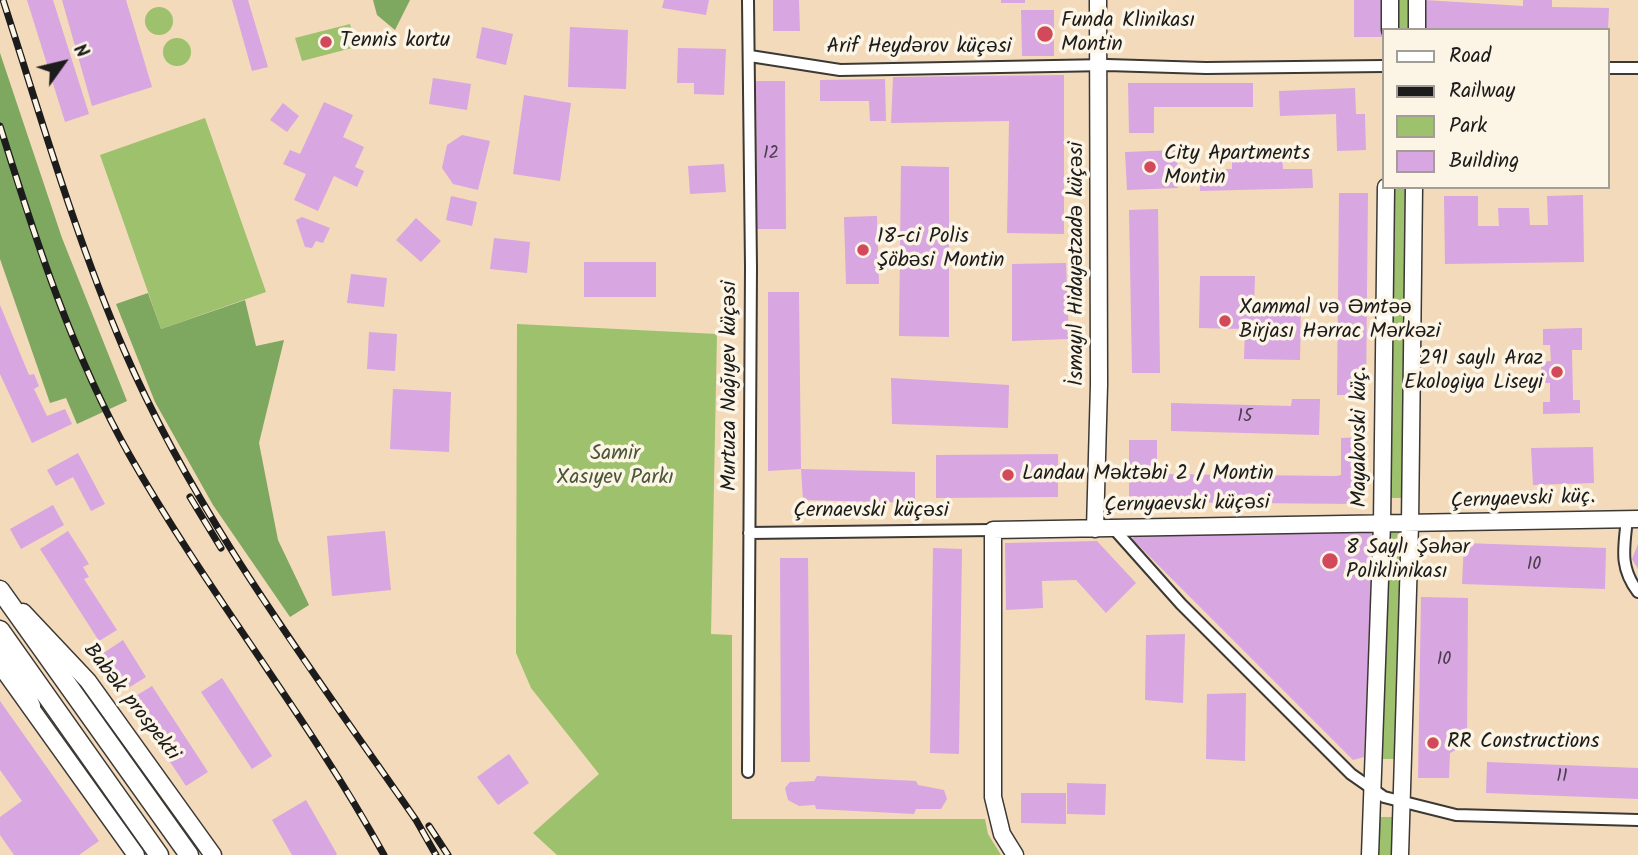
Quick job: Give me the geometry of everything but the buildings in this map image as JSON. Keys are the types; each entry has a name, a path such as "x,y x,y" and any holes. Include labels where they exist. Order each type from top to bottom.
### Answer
{"main road":[{"name":"Babək prospekti","path":"0,589 189,855"},
{"path":"0,630 159,855"},
{"path":"0,642 31,706"}],"street":[{"name":"Murtuza Nağıyev küçəsi","path":"748,0 748,772"},
{"name":"İsmayıl Hidayətzadə küçəsi","path":"1095,529 1099,385 1098,0"},
{"path":"1390,0 1390,28"},
{"path":"1417,0 1417,28"},
{"name":"Arif Heydərov küçəsi","path":"750,56 840,70 1099,65 1206,68 1382,66"},
{"path":"1610,68 1638,68"},
{"name":"Mayakovski küç.","path":"1370,855 1370,789 1382,524 1386,189"},
{"path":"1400,855 1410,524 1414,189"},
{"path":"1632,519 1623,554 1626,576 1638,592"},
{"name":"Çernyaevski küç.","path":"1382,524 1632,519"},
{"name":"Çernyaevski küçəsi","path":"993,530 1382,524"},
{"path":"993,530 993,797 1002,834 1015,855"},
{"name":"Çernaevski küçəsi","path":"749,533 993,530"},
{"path":"1115,530 1181,604 1351,774 1370,789 1401,802 1456,815 1638,820"},
{"name":"Babək prospekti","path":"0,589 88,681 213,855"},
{"path":"0,665 136,855"}],"green space":[{"path":"373,0 410,0 395,30 377,15"},
{"path":"1397,0 1412,0 1411,28 1397,28"},
{"path":"159,7 169,11 173,21 169,31 159,35 149,31 145,21 149,11"},
{"name":"Tennis kortu","path":"350,24 356,47 302,61 295,38"},
{"path":"177,38 187,42 191,52 187,62 177,66 167,62 163,52 167,42"},
{"path":"0,53 62,238 127,401 77,424 66,398 50,403 0,259"},
{"path":"205,118 266,292 161,329 100,155"},
{"path":"1394,189 1408,189 1401,498 1387,498"},
{"path":"148,293 161,329 245,300 256,346 284,340 259,443 278,540 309,605 290,617 213,505 155,402 116,304"},
{"name":"Samir Xasıyev Parkı","path":"517,324 717,334 711,634 732,635 732,819 985,819 988,834 1001,855 557,855 533,833 599,774 531,688 516,653"},
{"path":"1388,528 1402,529 1394,759 1380,759"},
{"path":"1379,817 1393,817 1392,855 1378,855"}],"railway":[{"path":"3,0 90,264 124,350 153,412 186,473 258,592 416,820 436,855"},
{"path":"0,126 56,295 109,417 160,507 323,754 384,855"},
{"path":"190,497 221,548"},
{"path":"429,826 448,855"}],"place":[{"name":"Funda Klinikası Montin","path":"1045,34"},
{"name":"Tennis kortu","path":"326,42"},
{"name":"City Apartments Montin","path":"1150,167"},
{"name":"18-ci Polis Şöbəsi Montin","path":"863,250"},
{"name":"Xammal və Əmtəə Birjası Hərrac Mərkəzi","path":"1225,321"},
{"name":"291 saylı Araz Ekologiya Liseyi","path":"1557,372"},
{"name":"Landau Məktəbi 2 / Montin","path":"1008,475"},
{"name":"8 Saylı Şəhər Poliklinikası","path":"1330,561"},
{"name":"RR Constructions","path":"1433,743"}]}
